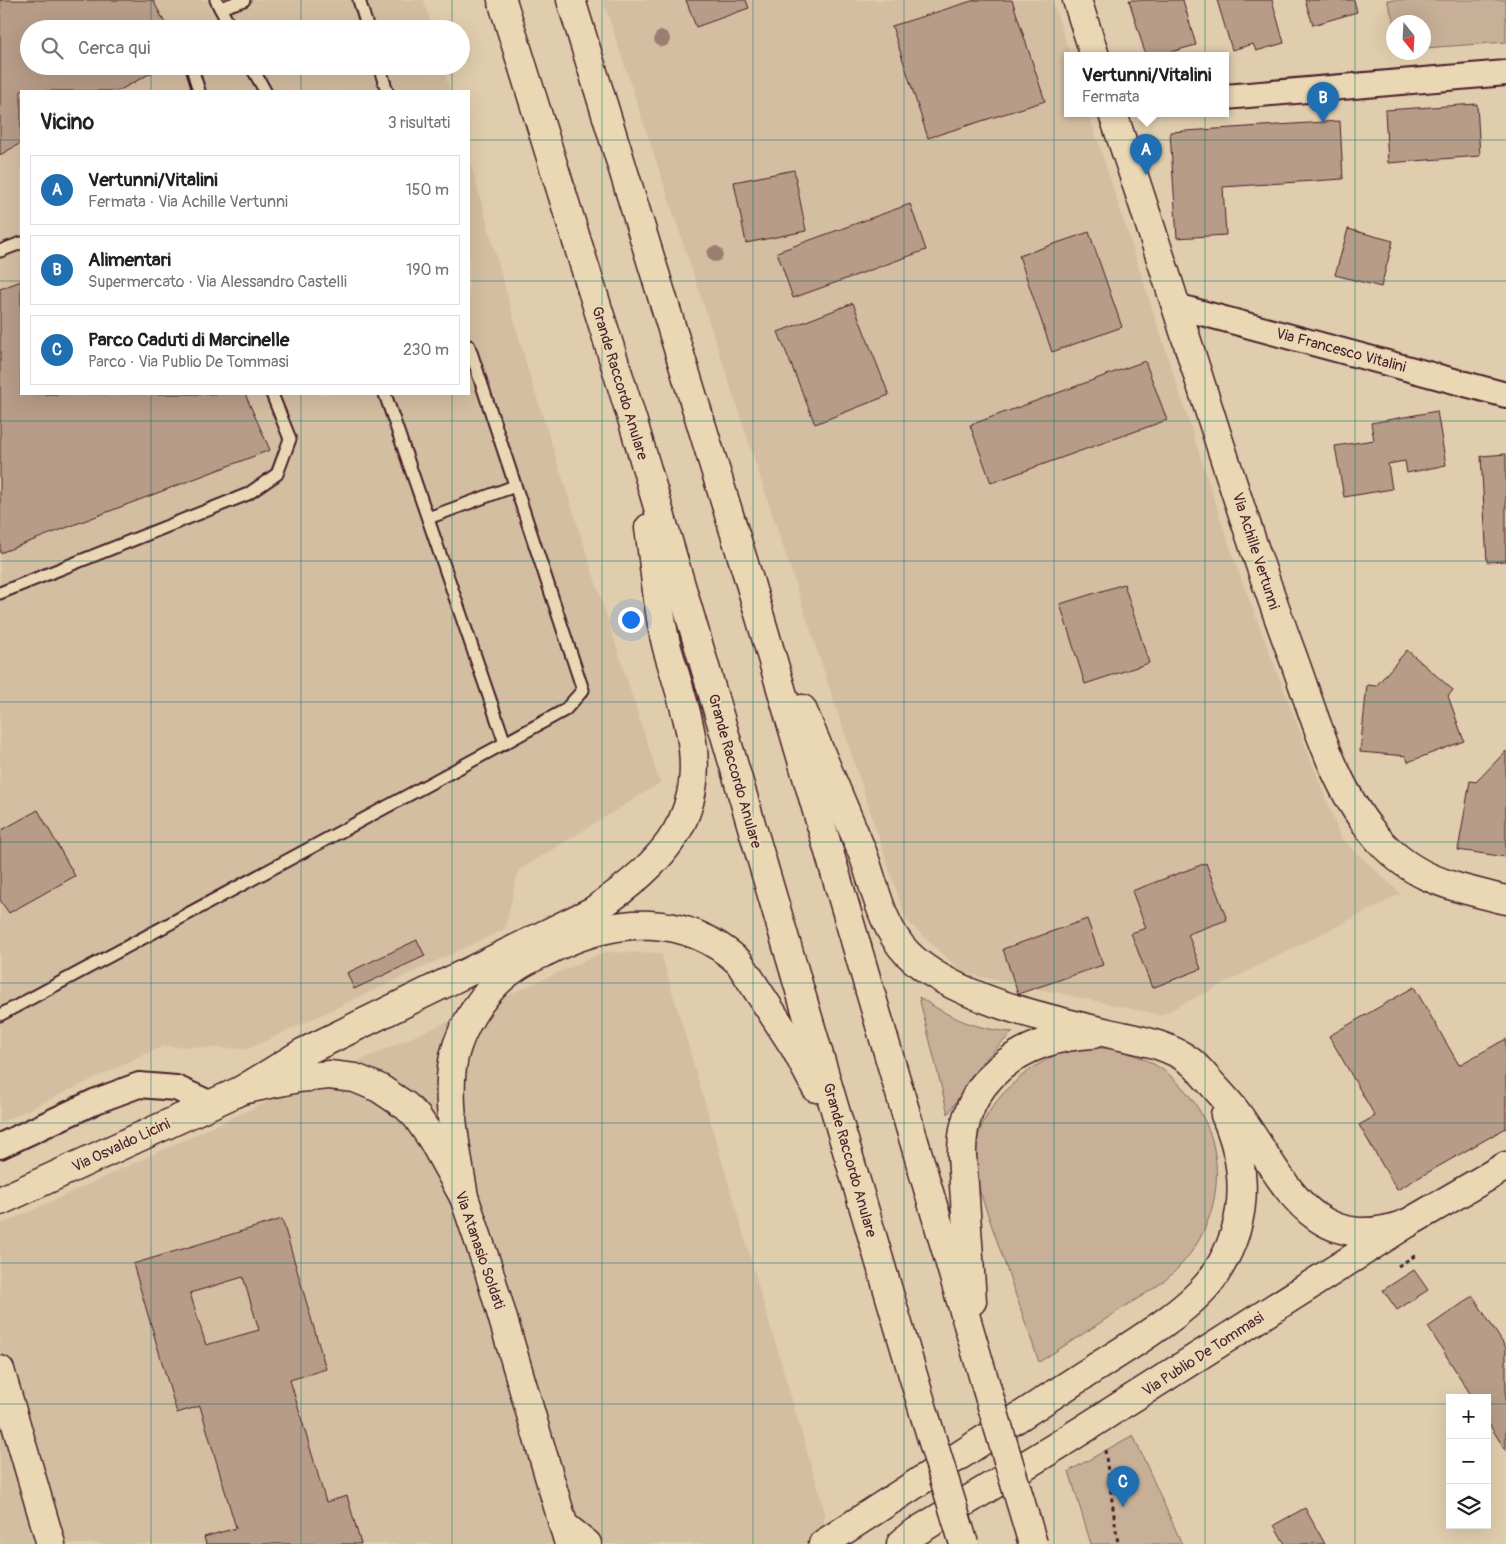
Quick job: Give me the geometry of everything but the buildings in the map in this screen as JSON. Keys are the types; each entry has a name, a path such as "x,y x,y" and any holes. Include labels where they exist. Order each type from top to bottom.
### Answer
{"main road":[{"name":"Grande Raccordo Anulare","path":"502,0 632,422 964,1544"},
{"path":"571,0 750,583 1033,1544"},
{"path":"1077,0 1094,52"},
{"name":"Via Achille Vertunni","path":"1114,117 1268,589 1332,761 1355,810 1383,845 1418,872 1432,880 1506,900"},
{"path":"242,1090 304,1052 593,911 629,886 660,857 676,833 690,808 695,776 689,722 667,645 632,422"},
{"path":"750,583 857,839 882,913 899,944 932,974 971,994 1108,1033 1144,1040 1180,1054 1193,1063 1236,1112 1290,1192 1311,1214 1333,1226 1362,1232 1390,1230 1408,1223"},
{"path":"464,1196 450,1086 456,1047 482,1000 515,968 565,942 606,928 655,925 701,936 714,942 739,962 795,1048 825,1106 866,1212"},
{"path":"975,1352 962,1156 962,1140 967,1113 990,1077 1001,1066 1016,1056 1049,1041 1082,1034 1108,1033"},
{"name":"Via Atanasio Soldati","path":"242,1090 298,1078 329,1075 354,1078 373,1085 402,1103 417,1117 432,1139 464,1196 488,1268 566,1534"},
{"path":"823,1544 1124,1349 1179,1311 1196,1297 1213,1278 1232,1243 1242,1193 1241,1166 1235,1140 1208,1080"},
{"name":"Via Osvaldo Licini","path":"0,1201 242,1090"},
{"name":"Via Publio De Tommasi","path":"901,1544 911,1535 1057,1446 1408,1223 1506,1166"},
{"path":"0,1370 51,1544"},
{"path":"566,1534 587,1544"}],"street":[{"path":"1229,97 1506,73"},
{"name":"Via Francesco Vitalini","path":"1176,306 1506,395"},
{"path":"0,1146 96,1101 139,1085 176,1088 211,1104"}],"lane":[{"path":"226,20 218,4 244,0"},
{"path":"359,0 365,20"},
{"path":"194,75 199,90"},
{"path":"256,75 263,90"},
{"path":"382,75 387,90"},
{"path":"0,251 20,243"},
{"path":"0,1015 505,744 565,710 583,690 470,349"},
{"path":"0,593 248,494 277,474 290,439 272,395"},
{"path":"385,395 505,744"},
{"path":"428,518 515,486"}],"path":[{"path":"1396,1267 1421,1252"},
{"path":"1113,1445 1105,1450 1118,1544"}],"shaded area":[{"path":"0,0 424,0 430,20 20,20 20,75 446,75 450,90 20,90 20,395 470,395 470,162 528,370 660,783 518,871 505,929 248,1049 163,1046 0,1123"},
{"path":"603,0 1052,0 1070,52 1064,52 1064,117 1090,117 1234,560 1341,838 1401,894 1161,1015 963,973 906,920"},
{"path":"1387,0 1506,0 1506,42 1431,47 1431,15 1392,15"},
{"path":"605,952 661,953 824,1509 824,1544 0,1544 0,1225 275,1098"},
{"path":"919,997 963,1021 986,1028 1013,1032 982,1062 948,1114"},
{"path":"1101,1048 1131,1054 1158,1067 1170,1075 1190,1097 1208,1129 1214,1150 1215,1192 1211,1212 1203,1232 1193,1250 1167,1279 1039,1362 978,1186 974,1163 977,1139 991,1109 1014,1083 1028,1072 1042,1062 1062,1053"},
{"path":"1133,1435 1182,1544 1091,1544 1069,1471"}],"place":[{"name":"Alimentari","path":"1323,123"},
{"name":"Vertunni/Vitalini","path":"1146,175"},
{"name":"Parco Caduti di Marcinelle","path":"1123,1507"}]}
